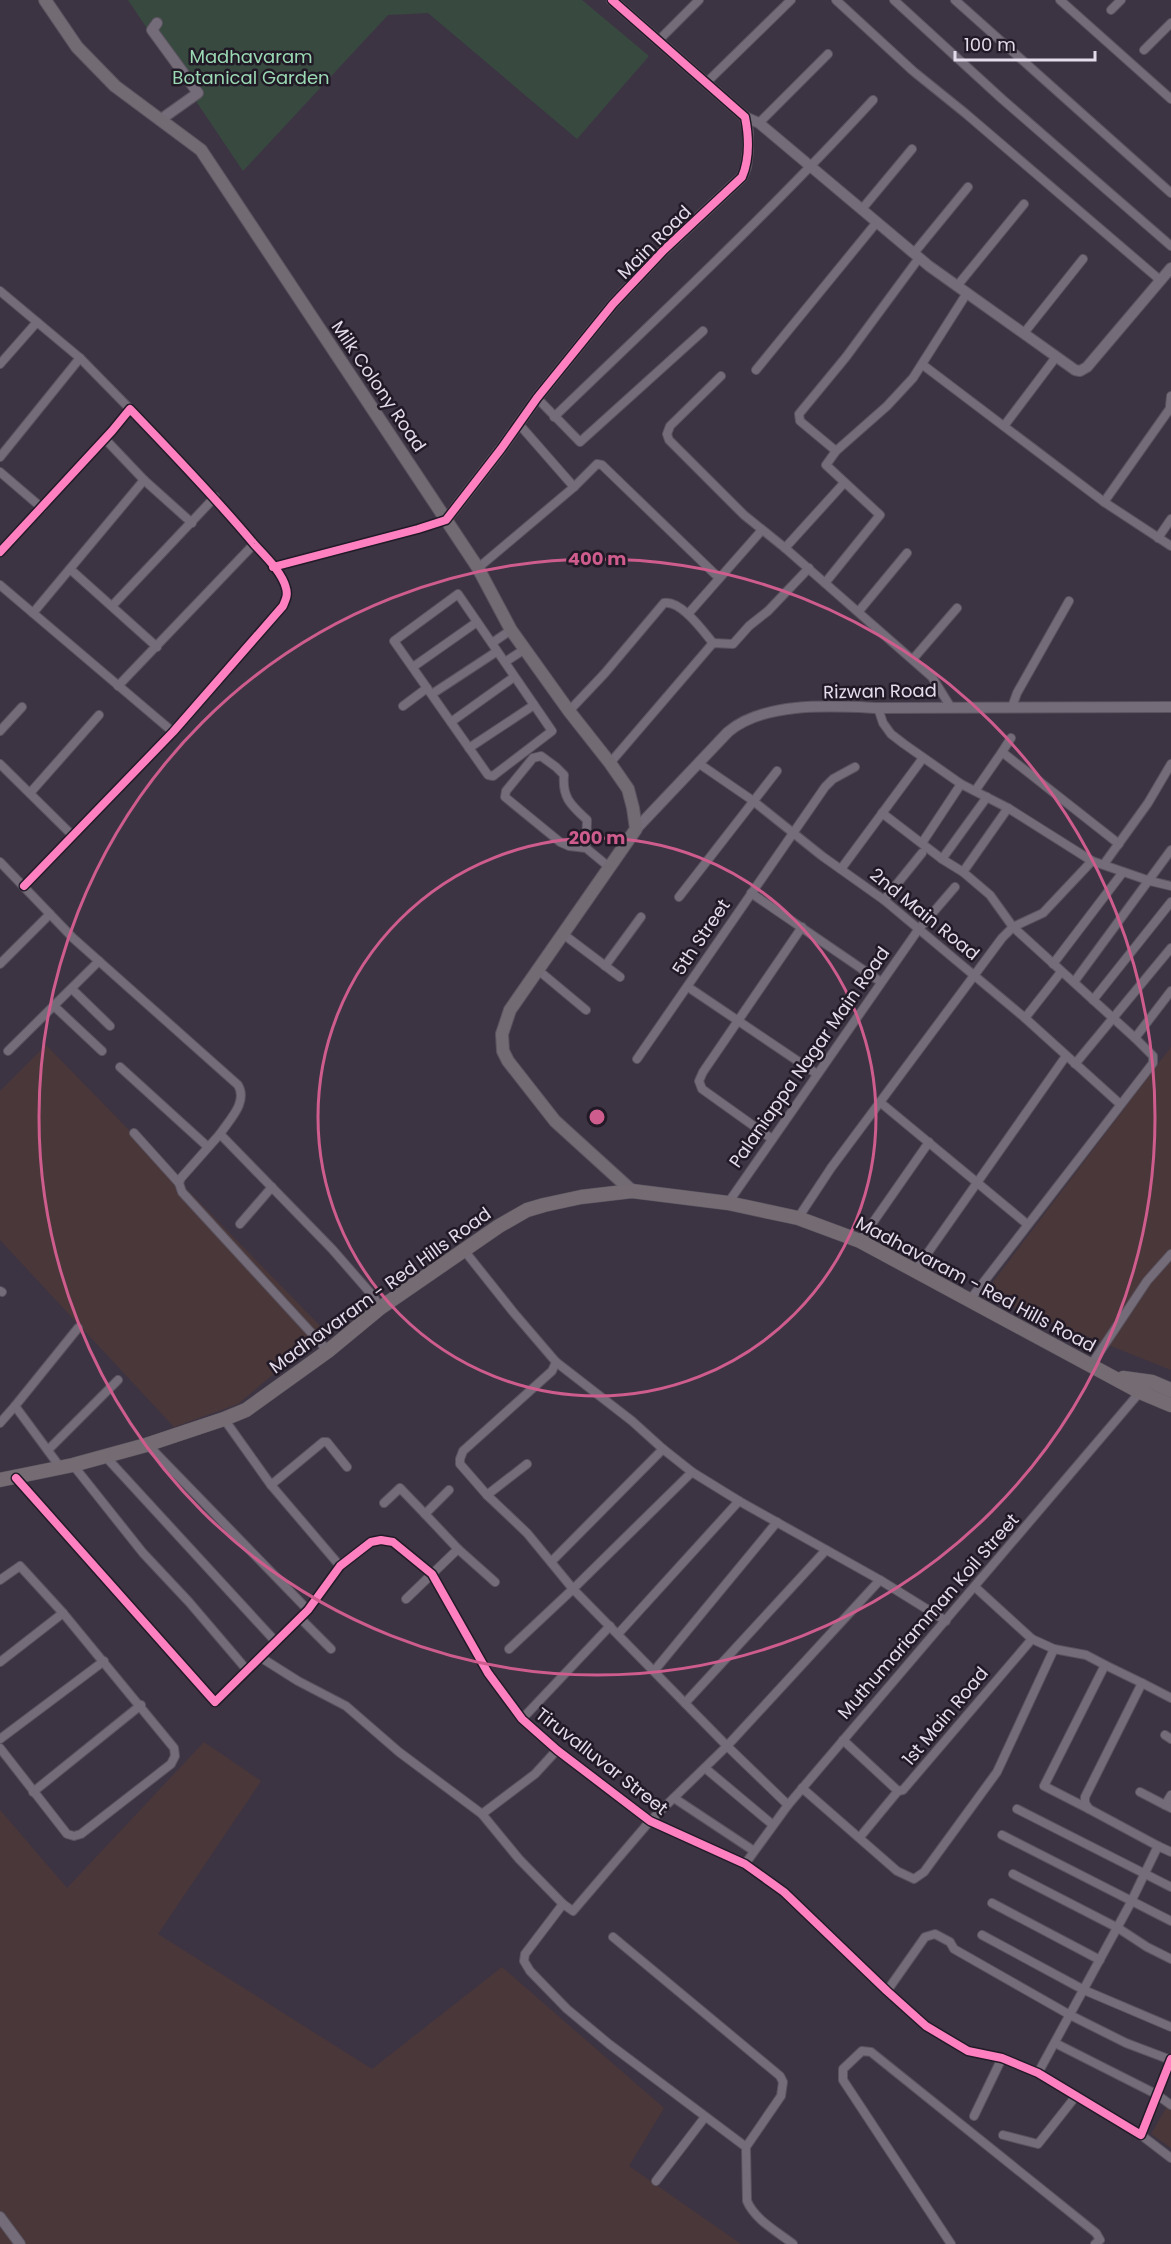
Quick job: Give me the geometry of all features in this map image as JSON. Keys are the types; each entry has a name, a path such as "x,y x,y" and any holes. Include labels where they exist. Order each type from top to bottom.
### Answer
{"main road":[{"name":"Milk Colony Road","path":"45,0 77,47 115,86 201,150 446,520 477,568 511,630 627,789 636,829"},
{"path":"632,1191 555,1121 508,1060 503,1051 502,1034 506,1018 636,829"},
{"name":"Madhavaram - Red Hills Road","path":"0,1480 105,1456 246,1410 328,1351 380,1308 463,1249 527,1210 581,1197 632,1191 728,1203 798,1218 860,1241 1140,1392 1171,1405"},
{"name":"Madhavaram - Red Hills Road","path":"1114,1377 1152,1383 1171,1390"}],"street":[{"path":"613,0 745,117 759,123 916,255 1075,370 1080,371 1087,367 1167,274 913,71 836,0"},
{"path":"658,41 699,0"},
{"path":"706,82 791,0"},
{"path":"894,0 1002,99 1171,246"},
{"path":"955,0 1171,193"},
{"path":"1060,0 1171,99"},
{"path":"1111,10 1121,0"},
{"path":"157,22 152,30 198,93 160,120"},
{"path":"1144,50 1171,23"},
{"path":"759,123 828,54"},
{"path":"554,417 735,243 812,166 873,100"},
{"name":"Main Road","path":"446,520 537,398 613,304 664,250 742,177 748,151 745,117"},
{"path":"862,209 912,149"},
{"path":"836,451 800,421 799,414 846,357 916,255 969,187"},
{"path":"957,286 1023,204"},
{"path":"756,370 878,222"},
{"path":"1024,333 1083,259"},
{"path":"0,291 80,358 215,498 273,567 286,586 287,597 283,606 173,732 24,886"},
{"path":"825,583 879,518 879,513 826,464 836,451 887,406 923,365 967,293"},
{"path":"0,364 37,322"},
{"path":"537,398 580,442 702,331"},
{"path":"1004,426 1056,357"},
{"path":"0,457 80,358"},
{"path":"923,365 1104,502 1171,546"},
{"path":"721,376 670,426 667,436 739,511 809,568 913,659 939,685 950,706"},
{"path":"1104,502 1171,403"},
{"path":"0,552 130,409"},
{"path":"518,423 574,487"},
{"path":"105,439 144,480 192,523"},
{"path":"477,568 574,487 595,465 600,464 719,578"},
{"path":"0,472 42,508"},
{"path":"33,613 144,480"},
{"path":"785,548 844,483"},
{"path":"112,606 215,498"},
{"path":"1158,538 1171,519"},
{"path":"273,567 446,520"},
{"path":"688,614 762,530"},
{"path":"118,686 254,544"},
{"path":"859,611 907,553"},
{"path":"569,711 606,673 664,603 673,603 688,614 713,643 732,644 768,611 809,568"},
{"path":"70,569 157,646"},
{"path":"0,585 173,732"},
{"path":"458,594 477,622 552,731 493,776 488,775 394,641 458,594"},
{"path":"1012,707 1017,693 1069,601"},
{"path":"913,659 957,608"},
{"path":"412,667 477,622"},
{"path":"492,643 511,630"},
{"path":"610,763 713,643"},
{"path":"505,663 525,649"},
{"path":"403,706 496,652"},
{"path":"451,722 514,677"},
{"path":"469,748 534,705"},
{"name":"Rizwan Road","path":"636,829 740,722 786,709 843,706 879,708 1171,707"},
{"path":"0,731 22,707"},
{"path":"879,708 883,723 891,734 961,784 1008,808 1092,861 1171,886"},
{"path":"30,793 99,715"},
{"path":"975,791 1011,738"},
{"path":"1002,752 1119,844"},
{"path":"586,848 586,820 570,803 562,789 564,775 556,766 541,756 533,758 506,790 505,797 560,842 569,846 586,848 609,867"},
{"path":"841,869 923,758"},
{"name":"2nd Main Road","path":"698,763 752,800 793,834 884,900 1025,1018 1120,1104"},
{"path":"0,764 73,836"},
{"path":"1104,864 1148,803 1171,764"},
{"name":"5th Street","path":"637,1059 829,783 855,766"},
{"path":"679,897 752,800 777,771"},
{"path":"922,843 961,784"},
{"path":"942,859 987,797"},
{"path":"963,872 1008,808"},
{"path":"882,813 942,859 963,872 993,899 1013,927 1135,1038 1153,1056 1154,1061 969,1301"},
{"path":"1074,982 1171,850"},
{"path":"884,900 922,853"},
{"path":"798,1218 831,1168 1002,938 1013,927 1043,913 1092,861"},
{"path":"0,862 99,961 238,1085 242,1092 241,1101 220,1134 179,1183"},
{"path":"1053,964 1123,872"},
{"name":"Palaniappa Nagar Main Road","path":"728,1203 918,930 954,887"},
{"path":"751,893 881,982"},
{"path":"1093,1000 1171,902"},
{"path":"0,964 50,914"},
{"path":"605,966 641,917"},
{"path":"771,1139 702,1089 699,1082 703,1072 802,927"},
{"path":"563,934 620,977"},
{"path":"1075,1064 1171,948"},
{"path":"8,1051 99,961"},
{"path":"538,970 586,1010"},
{"path":"1025,1018 1061,972"},
{"path":"688,987 817,1074"},
{"path":"72,989 110,1026"},
{"path":"1135,1038 1171,991"},
{"path":"54,1006 102,1051"},
{"path":"915,1271 1066,1056"},
{"path":"120,1067 208,1148"},
{"path":"881,1103 1027,1224"},
{"path":"134,1133 179,1183 186,1197 328,1351"},
{"path":"220,1134 332,1249 373,1296 380,1308"},
{"path":"860,1241 929,1142"},
{"path":"240,1224 272,1187"},
{"path":"463,1249 513,1313 556,1362 692,1472 880,1580 946,1621"},
{"path":"1091,1365 1147,1281 1171,1254"},
{"path":"0,1423 78,1328"},
{"path":"556,1362 552,1371 463,1451 460,1459 462,1468 527,1533 573,1589 788,1805"},
{"path":"49,1449 118,1380"},
{"name":"Muthumariamman Koil Street","path":"745,1864 802,1788 1140,1392"},
{"path":"15,1406 49,1449 67,1466 189,1602 247,1670"},
{"path":"16,1478 214,1702 308,1610 340,1566 271,1485 224,1419"},
{"path":"271,1485 323,1442 327,1442 347,1467"},
{"path":"147,1444 308,1610"},
{"path":"551,1562 663,1449"},
{"path":"105,1456 276,1642"},
{"path":"487,1495 527,1464"},
{"path":"509,1649 692,1472"},
{"path":"384,1503 400,1488 458,1549 495,1582"},
{"path":"424,1514 449,1490"},
{"path":"618,1634 739,1501"},
{"path":"654,1671 777,1522"},
{"name":"Tiruvalluvar Street","path":"340,1566 371,1542 381,1540 393,1542 432,1574 488,1673 522,1719 557,1750 650,1821 745,1864 784,1892 926,2026 968,2051 1002,2058 1038,2073 1140,2135 1171,2157"},
{"path":"406,1599 458,1549"},
{"path":"686,1703 826,1550"},
{"path":"0,1580 20,1566 27,1571 141,1705 174,1748 175,1756 171,1764 81,1834 74,1836 67,1834 0,1748"},
{"path":"260,1658 346,1706 399,1752 482,1814 519,1859 563,1904 573,1911 650,1821 727,1746 880,1580"},
{"path":"975,1587 1032,1639 1054,1649 1086,1655 1171,1698"},
{"path":"0,1662 63,1613"},
{"path":"300,1618 331,1648"},
{"path":"522,1719 610,1626"},
{"name":"1st Main Road","path":"843,1740 898,1791 903,1790 1032,1639"},
{"path":"802,1788 897,1871 914,1879 924,1872 997,1772 1054,1649"},
{"path":"0,1739 104,1660"},
{"path":"1105,1665 1044,1786 1171,1852"},
{"path":"1089,1809 1085,1803 1085,1797 1142,1683"},
{"path":"33,1792 141,1705"},
{"path":"482,1814 535,1774 557,1750"},
{"path":"705,1768 773,1825"},
{"path":"860,1837 898,1791"},
{"path":"1140,1792 1168,1806 1171,1795"},
{"path":"674,1798 754,1851"},
{"path":"1017,1809 1171,1887"},
{"path":"1002,1835 1171,1922"},
{"path":"1038,2073 1118,1928 1158,1846"},
{"path":"1013,1874 1118,1928 1171,1959"},
{"path":"992,1903 1100,1960"},
{"path":"563,1904 528,1948 525,1954 526,1966 567,2009 609,2044 746,2147"},
{"path":"887,1991 925,1937 934,1934 950,1942 954,1949 1070,2015 1126,2043 1171,2060 1140,2135"},
{"path":"982,1935 1084,1989 1171,2028"},
{"path":"613,1937 780,2076 783,2082 781,2096 746,2147 747,2200 756,2215 793,2244"},
{"path":"1055,2043 1156,2094 1171,2105"},
{"path":"951,2244 843,2080 843,2069 862,2051 871,2052 1096,2233 1100,2240 1095,2244"},
{"path":"974,2116 1002,2058"},
{"path":"1003,2135 1038,2144 1076,2096"},
{"path":"656,2181 705,2117"},
{"path":"0,2217 20,2244"}],"shaded area":[{"path":"46,1045 325,1331 238,1404 174,1427 0,1240 0,1091"},
{"path":"1171,1047 1171,1370 983,1295"},
{"path":"204,1742 261,1781 158,1934 372,2069 502,1967 664,2108 629,2166 741,2244 0,2244 0,1810 67,1888"},
{"path":"1169,2103 1171,2105 1171,2148 1151,2134"}],"green space":[{"name":"Madhavaram Botanical Garden","path":"128,0 582,0 649,56 577,139 428,13 388,15 243,171"}],"cycle path":[{"path":"273,567 446,520 537,398 613,304 664,250 742,177 748,147 745,117 612,0"},
{"path":"0,552 130,409 273,564 284,582 287,593 283,606 173,732 24,886"},
{"path":"16,1478 215,1702 308,1610 340,1566 371,1542 381,1540 393,1542 432,1574 488,1673 522,1719 557,1750 650,1821 745,1864 784,1892 926,2026 968,2051 1002,2058 1038,2073 1141,2135 1171,2059"}]}
